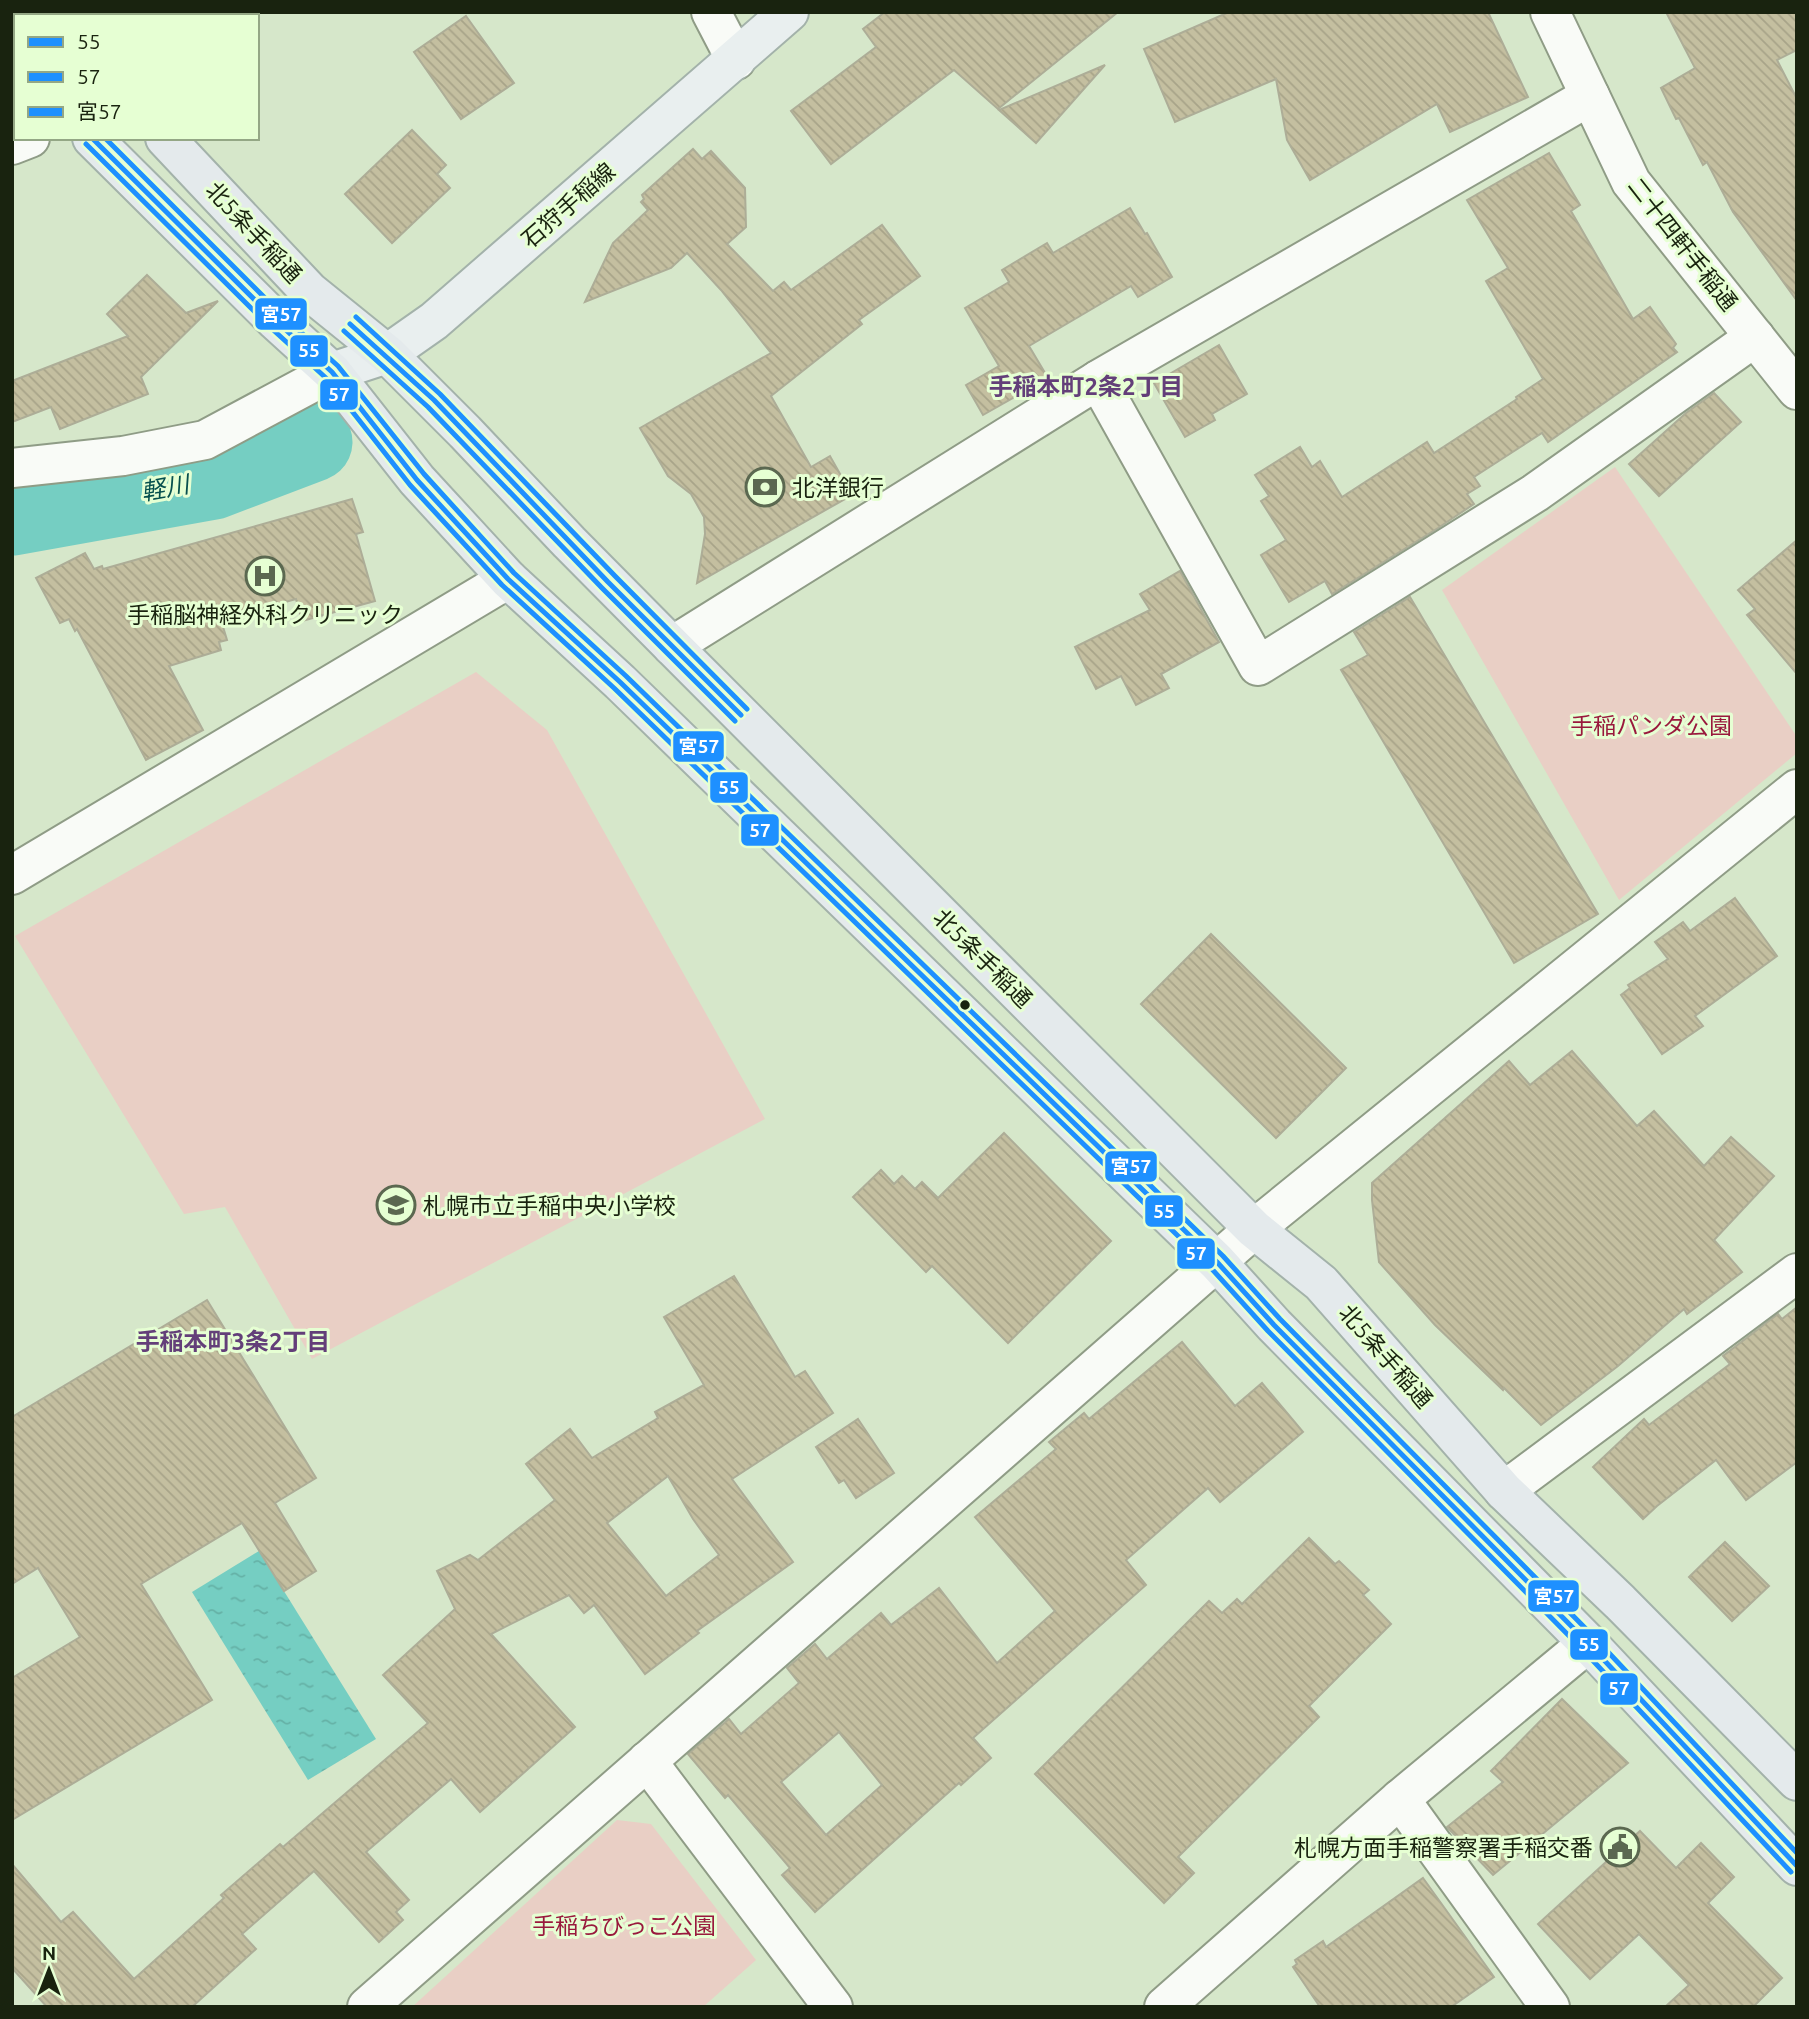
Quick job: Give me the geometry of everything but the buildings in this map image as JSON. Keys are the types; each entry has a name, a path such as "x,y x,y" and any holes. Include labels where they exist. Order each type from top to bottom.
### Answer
{"highway":[{"name":"北5条手稲通","path":"94,140 276,321 332,372 417,480 508,579 620,682 1217,1262 1275,1325 1588,1643 1797,1866"},
{"name":"北5条手稲通","path":"167,140 309,291 387,354 672,646 1254,1229 1321,1283 1504,1491 1620,1602 1797,1781"}],"main road":[{"name":"石狩手稲線","path":"332,372 387,354 434,321 789,12"}],"street":[{"path":"711,12 736,60"},
{"name":"二十四軒手稲通","path":"1561,16 1590,96 1631,182 1797,390"},
{"path":"672,646 1098,380 1590,96"},
{"path":"1098,380 1258,666 1535,493 1755,337"},
{"path":"12,468 123,456 205,440 332,372"},
{"path":"12,875 508,579"},
{"path":"367,2007 1254,1229 1797,789"},
{"path":"1504,1491 1797,1273"},
{"path":"1164,2007 1399,1798 1588,1643"},
{"path":"647,1761 833,2007"},
{"path":"1399,1798 1550,2007"}],"green space":[{"name":"手稲パンダ公園","path":"1615,467 1797,737 1797,753 1619,900 1442,590"},
{"path":"476,672 547,730 765,1119 312,1359 225,1207 184,1214 15,936"},
{"name":"手稲ちびっこ公園","path":"617,1820 651,1824 756,1960 703,2007 412,2007"}],"water":[{"path":"259,1551 376,1739 308,1780 192,1592"}],"waterway":[{"name":"軽川","path":"12,516 213,480 313,442"}],"transit line":[{"name":"55","path":"94,140 276,321 332,372 417,480 508,579 620,682 1217,1262 1274,1325 1588,1643 1797,1866"},
{"name":"宮57","path":"107,140 282,315 338,366 424,474 514,573 626,676 1223,1256 1280,1319 1594,1637 1797,1853"},
{"name":"57","path":"86,144 270,327 326,378 410,485 502,585 614,688 1211,1268 1268,1331 1582,1649 1791,1872"},
{"name":"宮57","path":"356,317 440,394 747,709"},
{"name":"55","path":"350,324 434,400 608,582 741,715"},
{"name":"57","path":"344,331 428,407 602,588 735,721"}],"place":[{"name":"北洋銀行","path":"765,487"},
{"name":"手稲脳神経外科クリニック","path":"265,576"},
{"name":"札幌市立手稲中央小学校","path":"396,1205"},
{"name":"札幌方面手稲警察署手稲交番","path":"1620,1847"}],"district":[{"name":"手稲本町2条2丁目","path":"1086,386"},
{"name":"手稲本町3条2丁目","path":"233,1341"}]}
